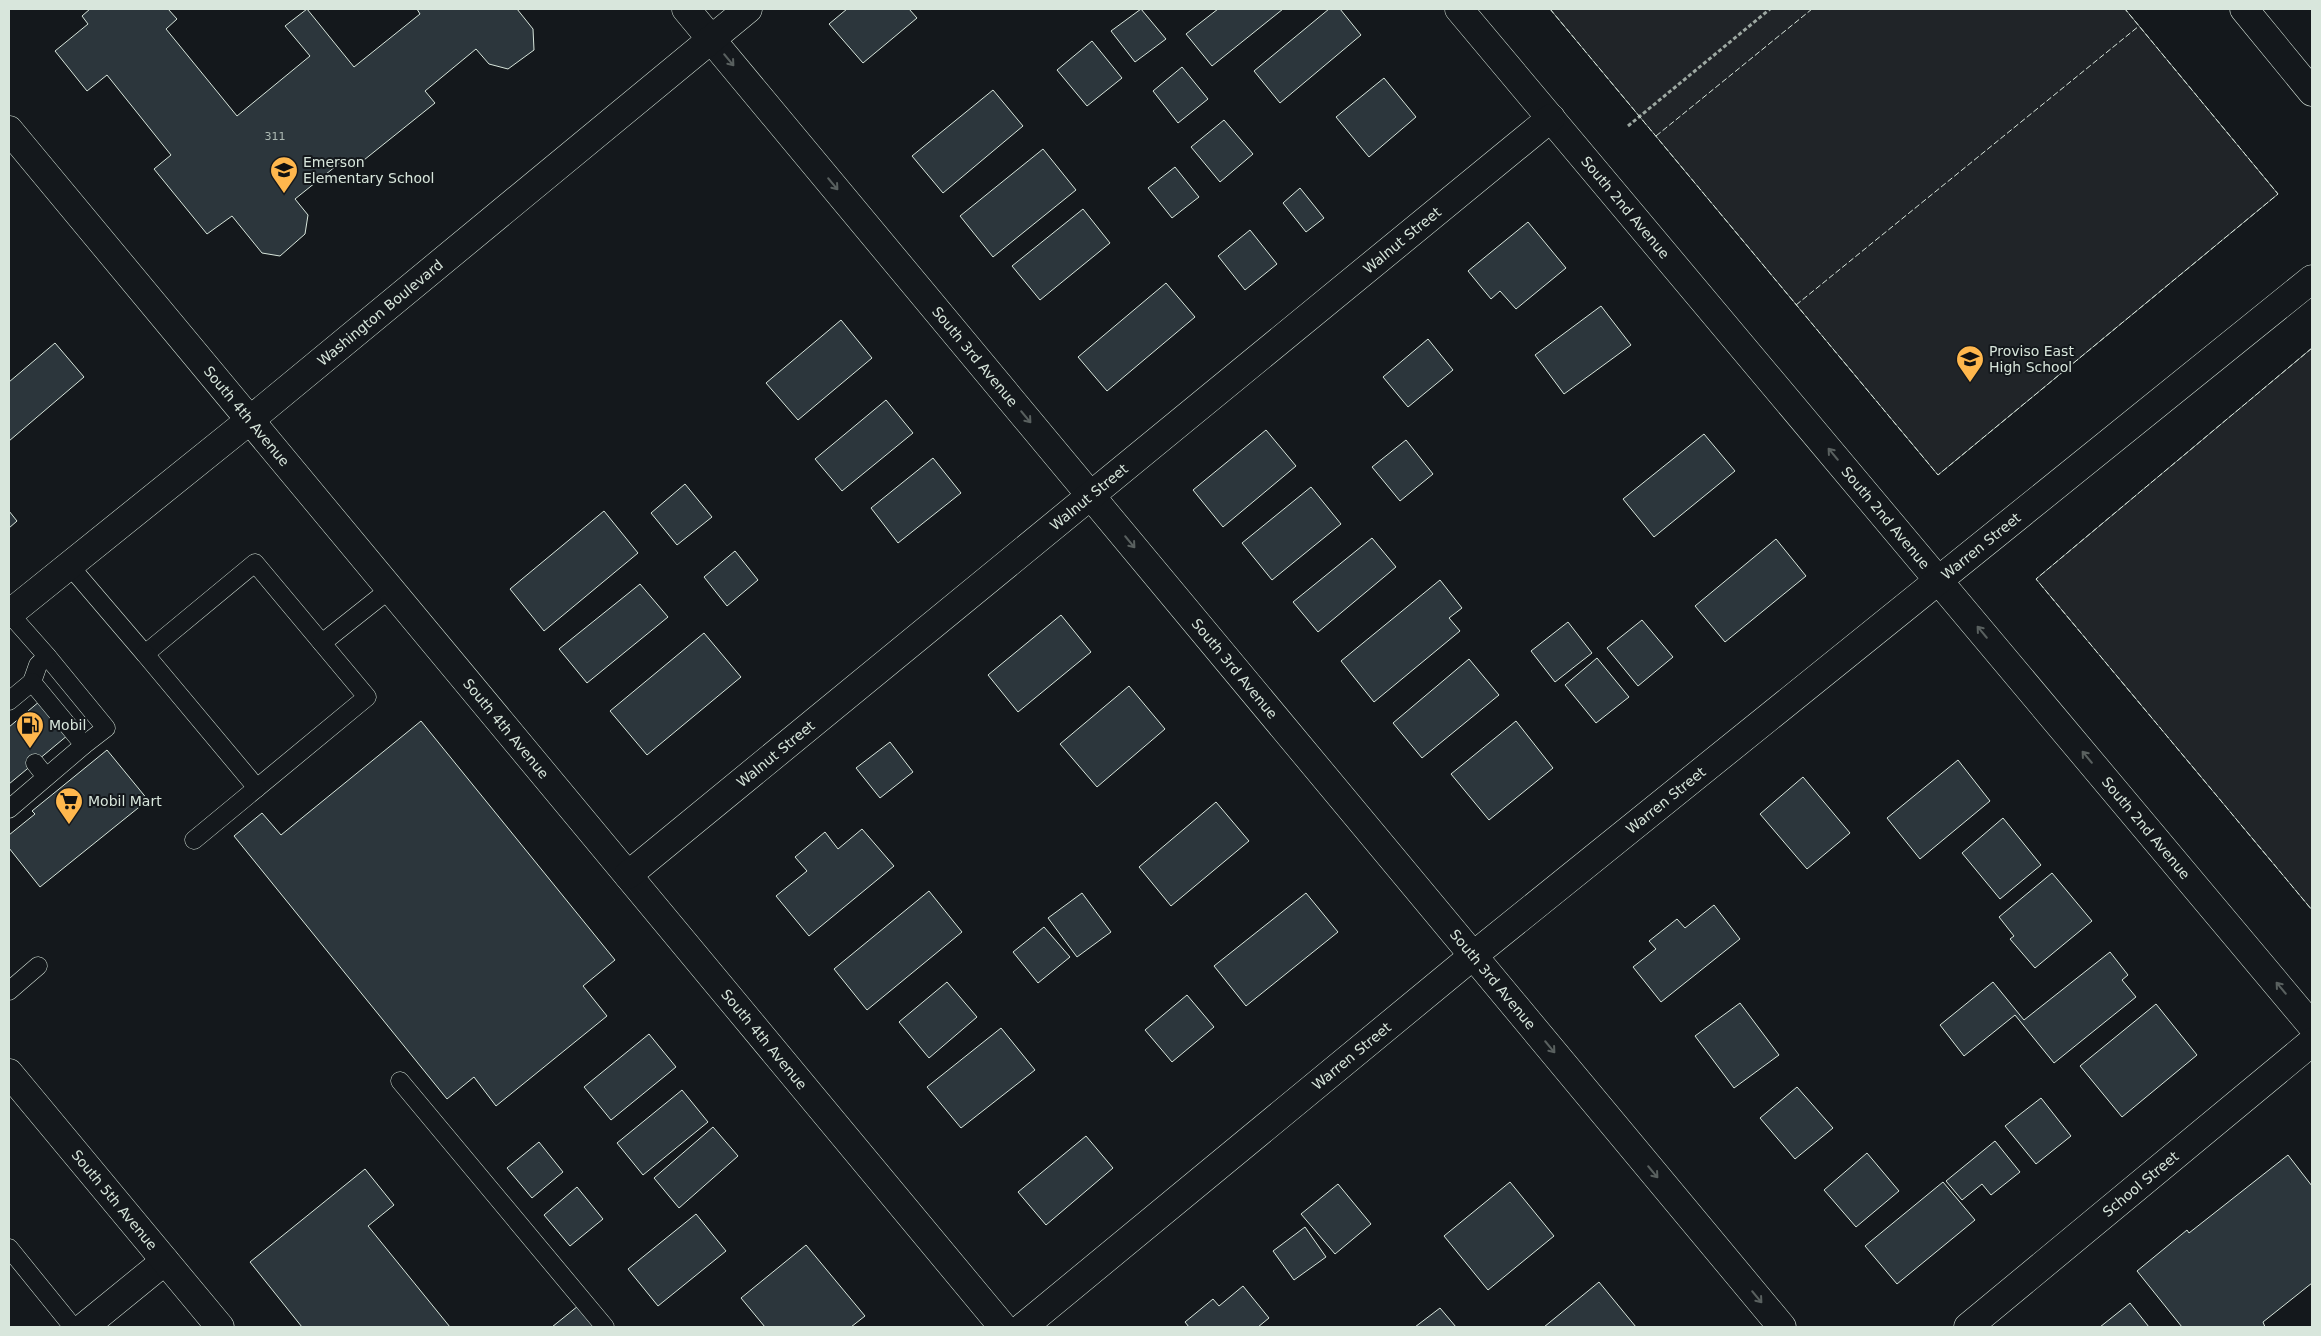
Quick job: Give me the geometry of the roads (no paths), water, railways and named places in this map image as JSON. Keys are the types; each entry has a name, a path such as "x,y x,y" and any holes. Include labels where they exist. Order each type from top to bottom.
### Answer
{"street":[{"name":"South 3rd Avenue","path":"686,9 1782,1327"},
{"name":"Washington Boulevard","path":"9,614 250,420 748,9"},
{"name":"South 2nd Avenue","path":"1459,9 2312,1026"},
{"path":"2244,9 2312,92"},
{"name":"Walnut Street","path":"628,875 1551,118"},
{"name":"South 4th Avenue","path":"9,130 1003,1327"},
{"name":"Warren Street","path":"1023,1327 1474,955 2312,279"},
{"name":"School Street","path":"1968,1327 2312,1042"},
{"name":"South 5th Avenue","path":"9,1073 220,1327"},
{"path":"84,1327 165,1261"}],"lane":[{"path":"145,654 255,563 367,697 194,840"},
{"path":"69,565 257,788"},
{"path":"322,643 390,589"},
{"path":"9,614 47,656 106,728 10,806"},
{"path":"9,701 32,682 38,665 47,656"},
{"path":"32,682 84,744"},
{"path":"35,763 46,777"},
{"path":"9,991 38,966"},
{"path":"400,1081 605,1327"},
{"path":"9,1248 73,1327"}],"place":[{"name":"Emerson Elementary School","path":"284,194"},
{"name":"Proviso East High School","path":"1970,383"},
{"name":"Mobil","path":"30,749"},
{"name":"Mobil Mart","path":"69,825"}]}
